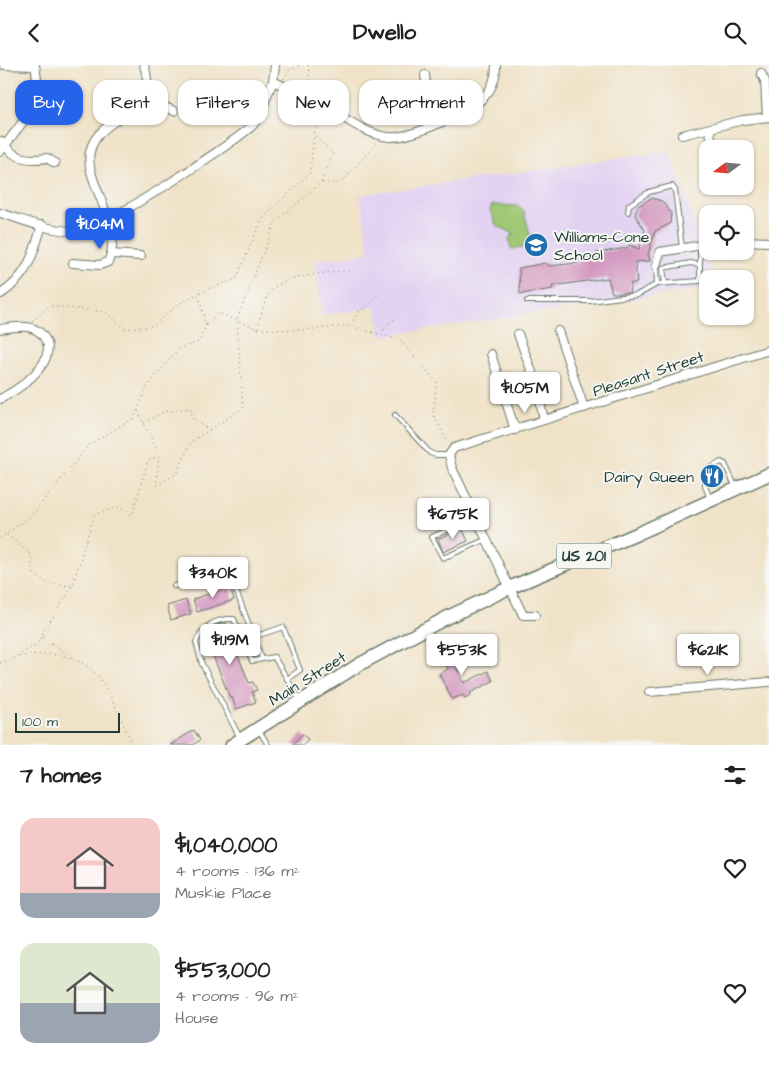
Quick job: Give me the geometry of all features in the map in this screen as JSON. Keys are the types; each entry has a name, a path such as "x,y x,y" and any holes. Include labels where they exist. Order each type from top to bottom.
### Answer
{"main road":[{"name":"US 201","path":"509,588 769,474"},
{"name":"Main Street","path":"236,743 300,701 400,641 509,588"}],"street":[{"path":"0,153 3,142 28,115 37,79 35,65 4,65"},
{"path":"144,65 146,80"},
{"path":"0,213 57,229 79,231 108,220 190,169 254,124 273,81 275,65"},
{"path":"483,99 495,79 496,65"},
{"path":"682,135 743,120 768,117 765,81 761,73"},
{"path":"425,75 426,80"},
{"path":"273,81 278,83"},
{"path":"168,108 174,111"},
{"path":"349,119 382,136 391,137 406,135 432,125"},
{"path":"73,263 100,265 108,262 112,254 108,220 89,156 91,146 96,138 113,125"},
{"path":"710,129 711,140"},
{"path":"3,142 9,150 20,156 36,161 47,158 55,163"},
{"path":"1,294 15,284 32,260 42,225"},
{"path":"754,241 769,242"},
{"path":"656,266 660,253 699,246"},
{"path":"112,254 141,256"},
{"path":"0,329 25,327 42,332 48,345 45,360 24,385 0,399"},
{"path":"558,331 584,408"},
{"path":"518,334 536,383 544,420"},
{"name":"Pleasant Street","path":"450,451 471,441 584,408 769,349"},
{"path":"491,354 515,429"},
{"path":"450,451 452,468 509,588 523,615 535,615"},
{"path":"649,692 769,682"}],"lane":[{"path":"628,212 629,205 649,192 672,187 675,190 682,248"},
{"path":"527,301 590,301 637,295 657,284 700,281 700,260"},
{"path":"665,283 663,268 691,263 699,265"},
{"path":"656,266 657,284"},
{"path":"395,415 430,453 436,455 450,451"},
{"path":"710,501 705,486 705,471 714,465 721,462 725,464 736,489"},
{"path":"475,517 432,537 442,559 485,540"},
{"path":"174,587 221,575 232,580 262,659"},
{"path":"236,743 202,664 196,642 204,627 226,618 234,619 252,661 274,657 300,701"},
{"path":"254,637 283,627 300,670 288,679"},
{"path":"258,728 268,745"}],"path":[{"path":"283,79 290,70 300,65"},
{"path":"308,65 310,80"},
{"path":"25,327 50,306 106,313 125,329 153,326 177,305 198,293 236,279 262,219 310,173 314,135 317,125"},
{"path":"138,410 159,456 156,485 176,474 191,442 243,408 237,319 276,221 321,183 333,153 314,135"},
{"path":"321,183 341,183 382,136"},
{"path":"258,329 263,307 275,287 302,277 351,270"},
{"path":"350,326 359,311 373,303 379,292"},
{"path":"198,293 206,326"},
{"path":"0,538 31,516 90,444 134,418 147,387 178,349 199,341 206,326 218,313 258,329 301,330 350,326 382,336 400,339 437,382 432,414 450,451"},
{"path":"382,336 385,326 397,317"},
{"path":"144,423 163,412 190,408 194,421 210,430"},
{"path":"0,663 17,656 37,644 72,587 94,515 118,507 132,515 148,461 159,456"},
{"path":"6,534 30,553 34,574 48,584 72,587"},
{"path":"42,637 77,660 100,679 132,745"},
{"path":"17,656 58,655 77,660"}],"shaded area":[{"name":"Williams-Cone School","path":"669,151 699,233 699,260 708,260 710,270 699,270 699,289 381,336 376,307 322,315 315,261 369,253 360,195"}],"green space":[{"path":"492,205 519,206 524,212 533,245 511,249 509,238 514,234 496,225 490,210"}],"building":[{"path":"651,198 662,201 671,213 670,224 655,231 648,254 650,261 635,262 637,283 631,283 629,293 612,293 608,278 552,286 553,289 520,294 519,268 546,263 549,266 578,263 577,260 598,258 596,253 627,248 629,245 639,249 645,230 635,215 638,206"},
{"name":"Dairy Queen","path":"713,470 718,480 711,483 707,473"},
{"path":"462,528 468,541 443,552 438,539"},
{"path":"230,587 234,600 197,612 193,599"},
{"path":"186,600 191,614 171,620 167,606"},
{"path":"225,622 249,683 253,682 257,690 252,692 256,702 236,709 203,631"},
{"path":"466,648 467,650 470,649 475,660 457,669 464,683 488,671 493,681 470,693 471,695 465,698 463,695 452,699 439,674 448,669 443,659 452,655 453,657"},
{"path":"194,730 200,740 193,745 170,745"},
{"path":"302,734 308,739 303,745 292,745"}],"place":[{"name":"Williams-Cone School","path":"536,245"},
{"name":"Dairy Queen","path":"712,476"}]}
